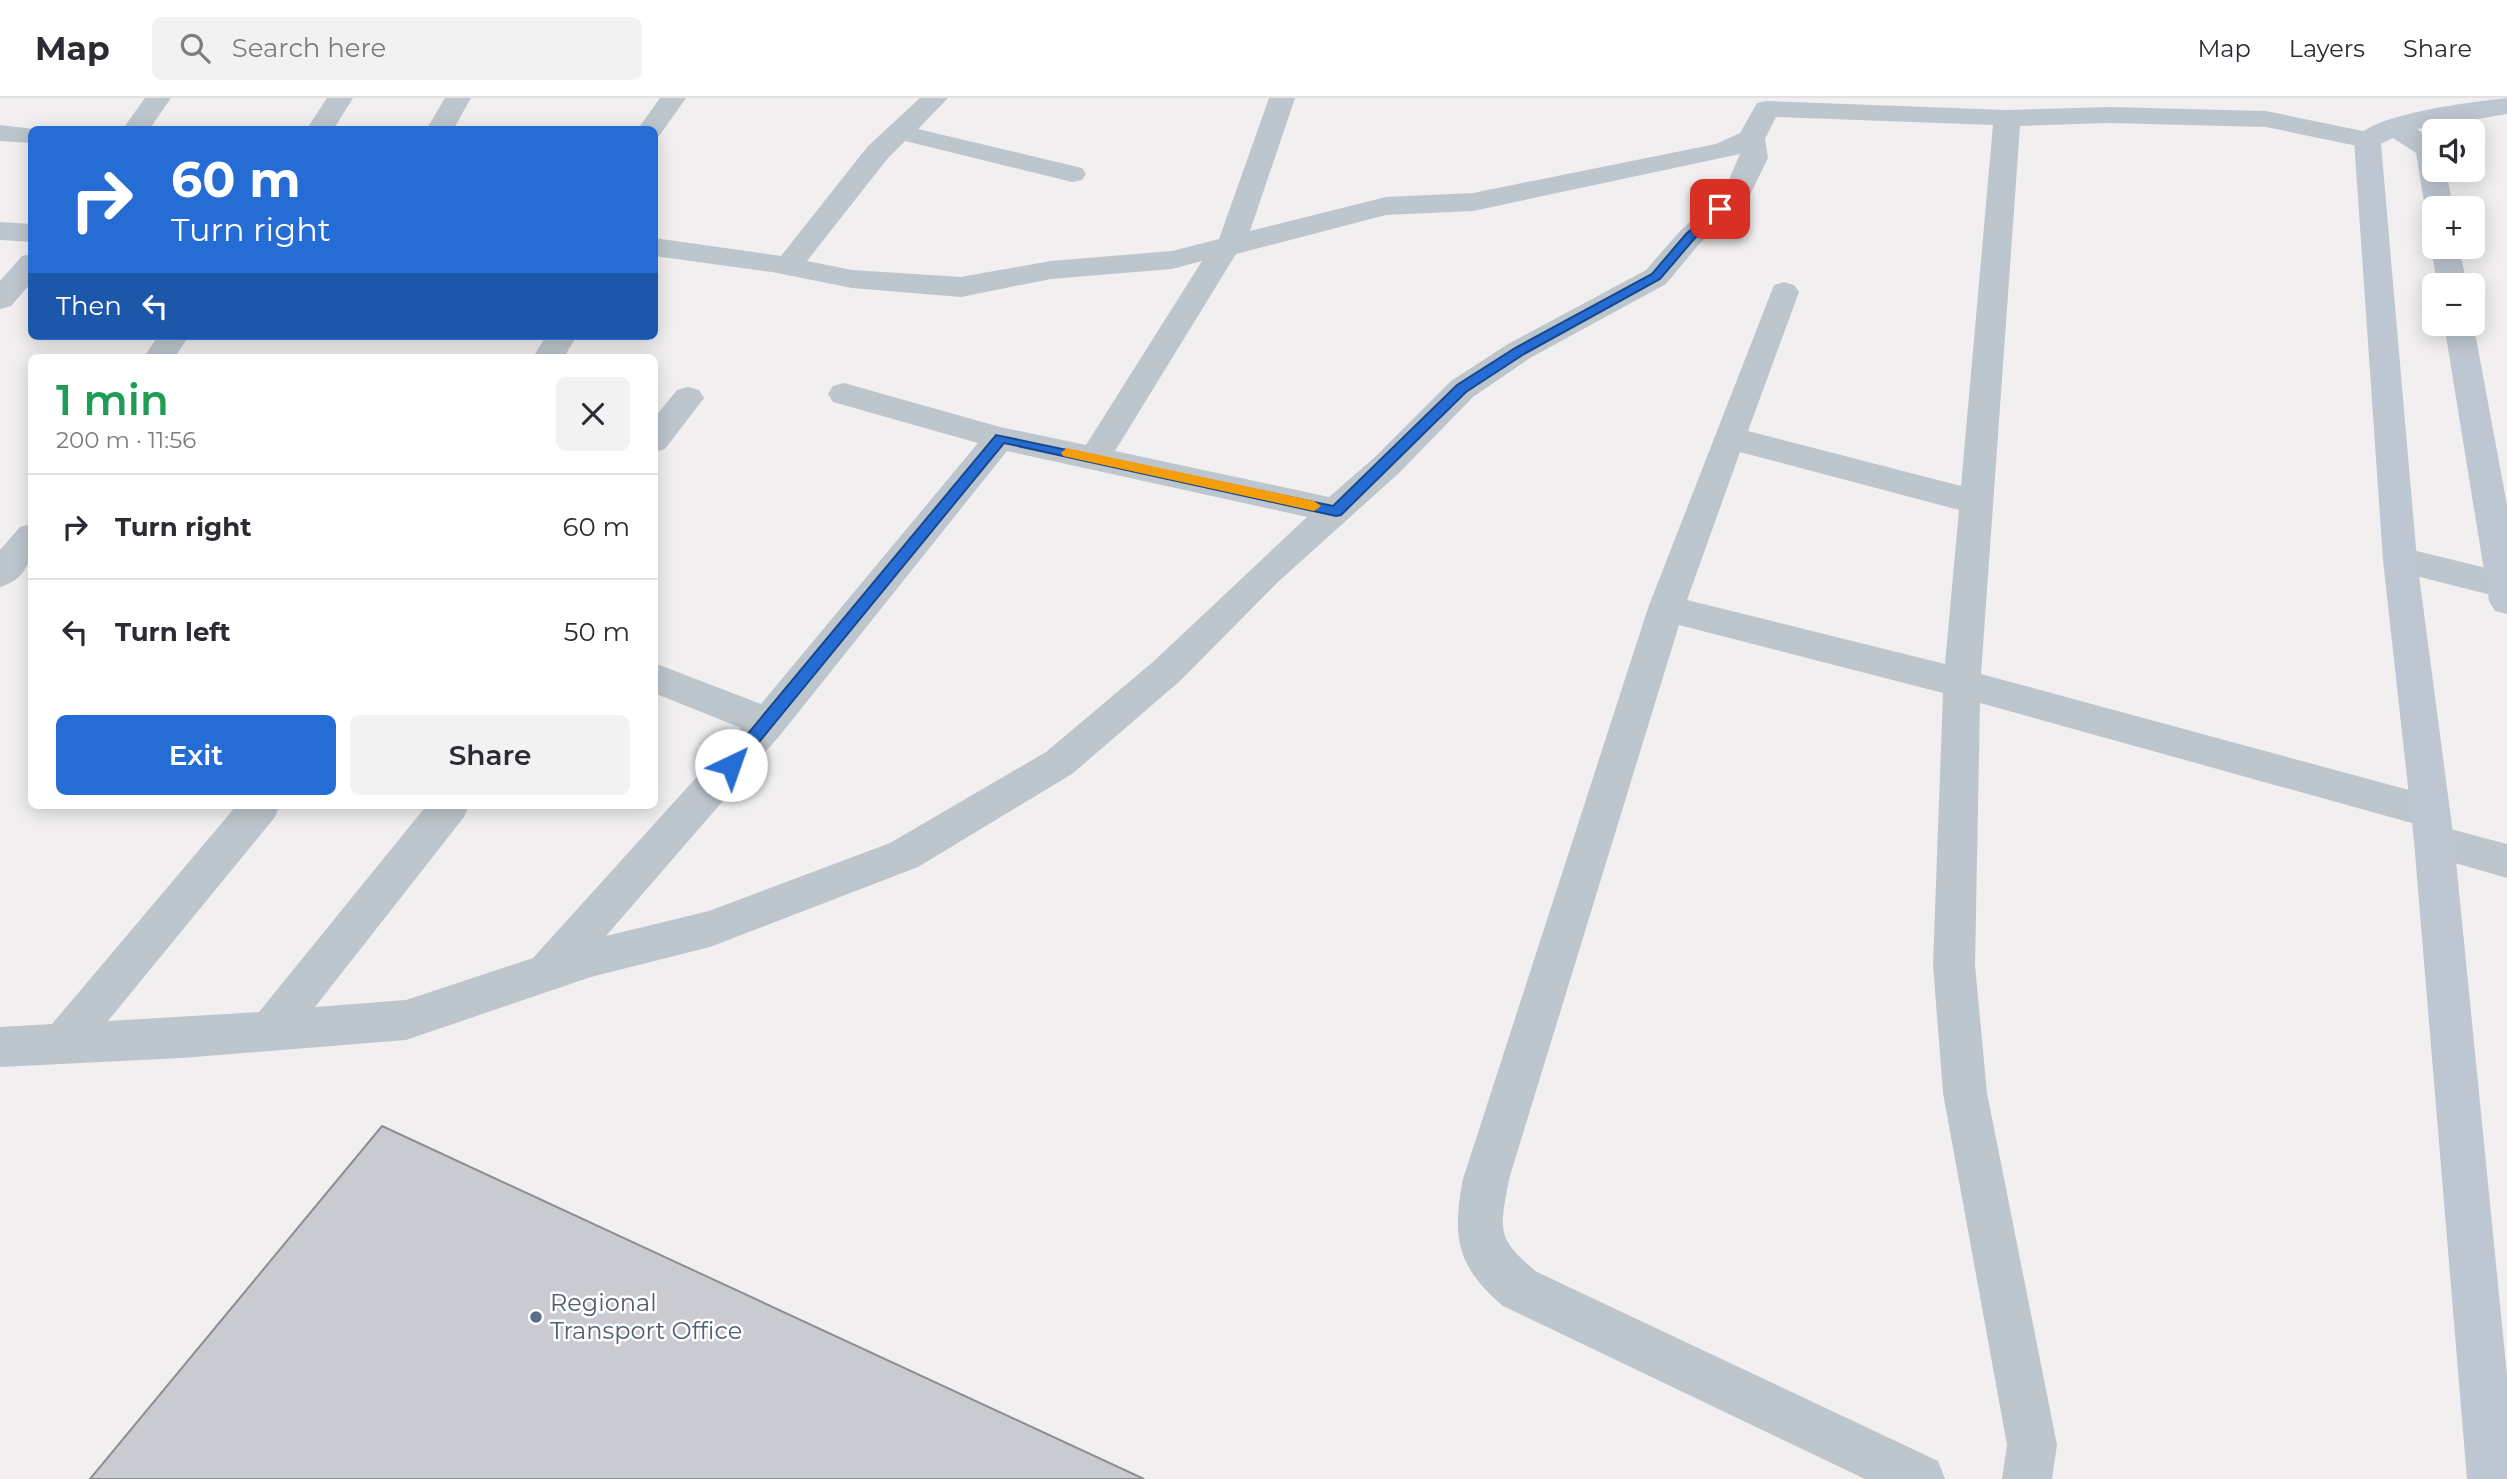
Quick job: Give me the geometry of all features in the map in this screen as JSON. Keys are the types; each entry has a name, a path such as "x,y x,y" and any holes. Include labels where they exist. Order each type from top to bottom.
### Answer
{"street":[{"path":"138,126 158,98"},
{"path":"322,126 340,98"},
{"path":"441,126 458,98"},
{"path":"653,126 673,98"},
{"path":"788,266 878,152 935,98"},
{"path":"1094,458 1228,246 1265,156 1274,100"},
{"path":"2380,133 2446,105 2507,106"},
{"path":"1754,116 2007,118 2108,115 2266,119 2380,133 2429,150 2437,196"},
{"path":"658,248 788,266 852,279 961,287 1051,270 1172,260 1385,206 1473,202 1718,152 1740,147 1754,116"},
{"path":"0,1047 405,1020 591,958 710,929 916,848 1059,763 1167,671 1266,573 1336,511 1462,388 1519,351 1656,277 1690,237 1736,195 1754,158 1754,116"},
{"path":"2007,118 1962,683 1954,965 1965,1093 2032,1444 2027,1479"},
{"path":"899,132 1072,174"},
{"path":"0,133 28,135"},
{"path":"2380,133 2400,560 2432,827 2492,1479"},
{"path":"0,231 28,233"},
{"path":"0,299 28,267"},
{"path":"1784,292 1666,608 1486,1179 1479,1219 1481,1247 1494,1269 1520,1289 1920,1479"},
{"path":"2400,560 2506,591 2461,336"},
{"path":"844,394 1000,438 1336,511"},
{"path":"658,436 688,398"},
{"path":"546,974 768,723 1000,438"},
{"path":"1730,439 1976,502"},
{"path":"0,575 28,541"},
{"path":"1666,608 1962,683 2432,827 2507,861"},
{"path":"658,679 768,723"},
{"path":"62,1044 258,809"},
{"path":"270,1031 447,809"}],"building":[{"name":"Regional Transport Office","path":"382,1126 1144,1479 90,1479"}],"slow traffic":[{"path":"1067,453 1314,506"}],"place":[{"name":"Regional Transport Office","path":"536,1317"}],"route":[{"path":"731,765 1000,438 1336,511 1387,465 1462,388 1519,351 1656,277 1690,237 1720,209"}]}
